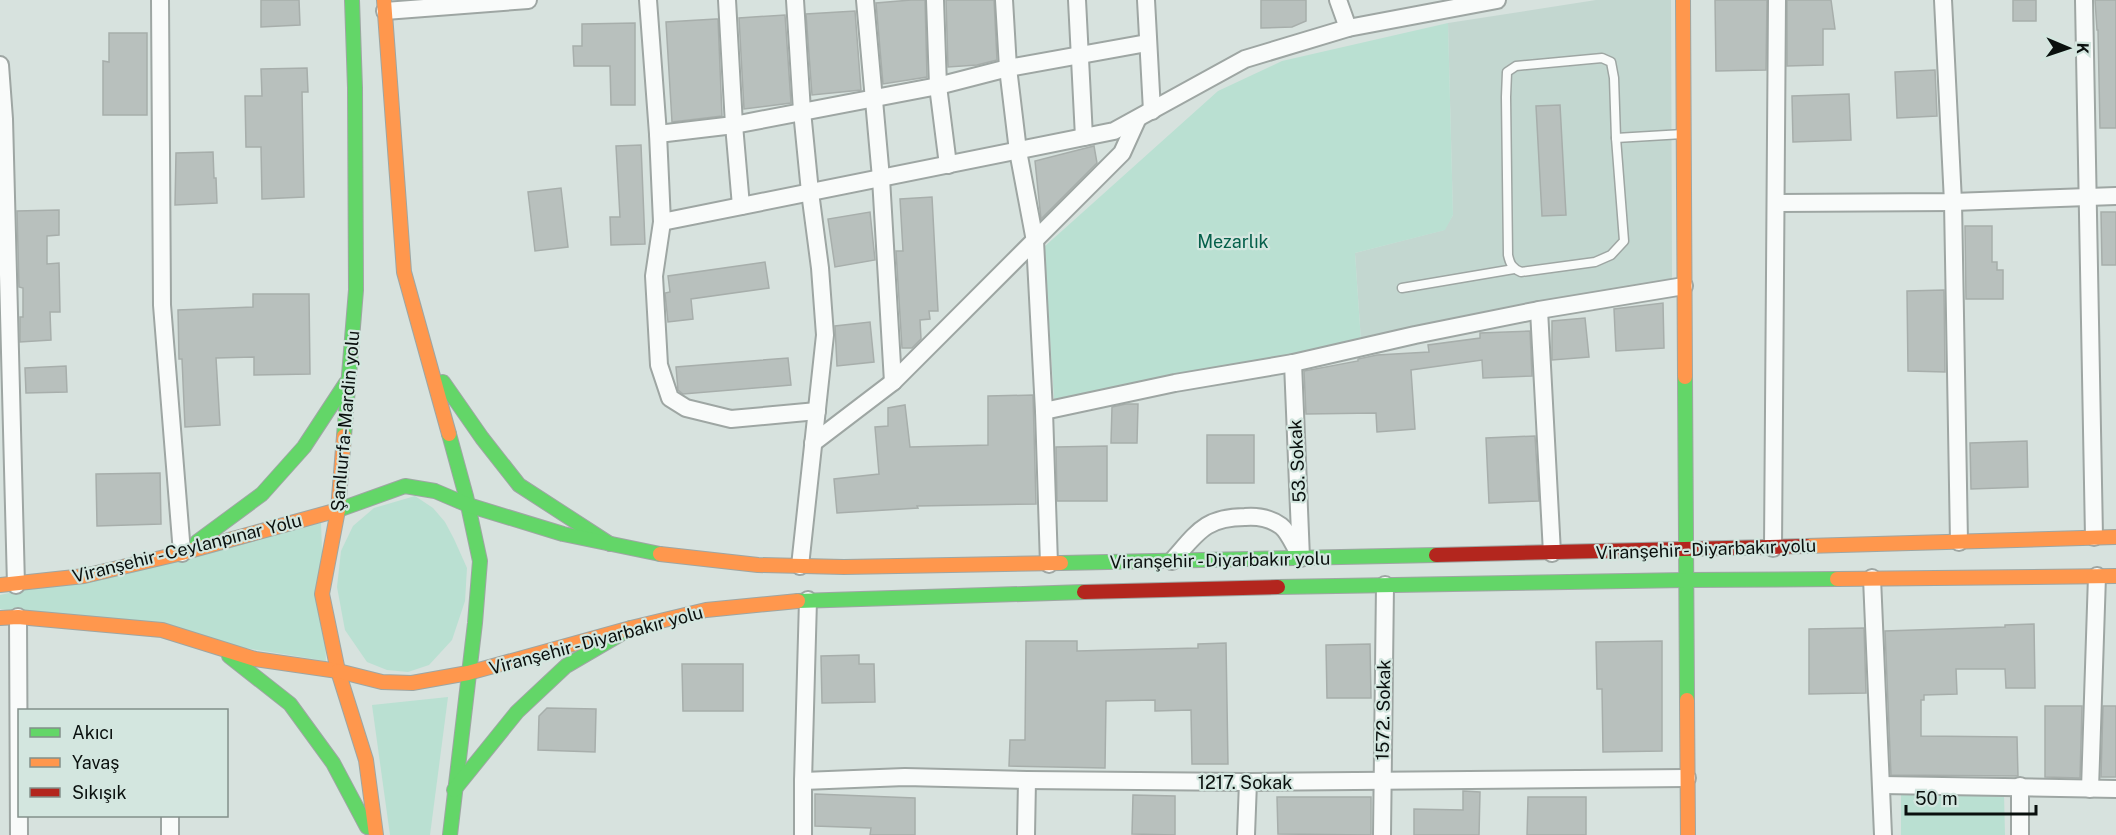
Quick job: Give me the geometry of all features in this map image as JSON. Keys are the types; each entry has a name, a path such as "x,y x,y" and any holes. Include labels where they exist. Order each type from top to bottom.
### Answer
{"main road":[{"name":"Şanlıurfa-Mardin yolu","path":"352,0 356,290 338,510 322,594 338,671 366,760 374,835"},
{"path":"1683,0 1688,835"},
{"path":"384,5 404,272 468,505 480,561 450,835"},
{"path":"428,360 482,438 519,485 610,544"},
{"path":"182,553 262,494 304,447 349,380"},
{"name":"Viranşehir - Diyarbakır yolu","path":"338,510 405,486 435,491 468,505 563,534 674,557 758,565 800,566 1049,564 1552,553 2116,537"},
{"name":"Viranşehir - Ceylanpınar Yolu","path":"8,585 84,576 182,553 338,510"},
{"name":"Viranşehir - Diyarbakır yolu","path":"338,671 382,682 412,683 468,673 705,610 808,600 1029,592 1385,585 2116,576"},
{"path":"0,618 18,617 162,630 255,658 338,671"},
{"path":"454,790 517,712 566,666 631,628"},
{"path":"216,647 290,704 333,763 374,835"}],"street":[{"path":"160,0 162,305 182,553"},
{"path":"384,5 528,0"},
{"path":"648,0 662,222 654,276 659,365 670,398 686,408 731,419 817,411"},
{"path":"727,0 741,206"},
{"path":"795,0 802,111 820,268 825,335 800,566"},
{"path":"865,0 881,178 893,382"},
{"path":"935,0 938,86 948,165"},
{"path":"1004,0 1008,68 1018,151 1035,242 1049,564"},
{"path":"1077,0 1084,137"},
{"path":"1146,0 1152,111"},
{"path":"1338,0 1348,28"},
{"path":"662,222 1114,131 1245,59 1348,28 1497,0"},
{"path":"1773,548 1777,0"},
{"path":"1943,0 1953,202 1959,542"},
{"path":"2084,0 2094,537"},
{"path":"658,134 734,125 938,86 1008,68 1147,43"},
{"path":"0,65 4,119 8,585"},
{"path":"813,443 893,382 1035,242 1122,153 1137,120"},
{"path":"1776,203 1953,202 2116,196"},
{"path":"1044,411 1175,383 1293,363 1539,310 1684,286"},
{"path":"1539,310 1552,553"},
{"name":"53. Sokak","path":"1293,363 1301,558"},
{"path":"1173,561 1200,531 1217,520 1260,516 1282,526 1301,558"},
{"path":"2090,789 2097,576"},
{"path":"1872,578 1883,835"},
{"name":"1572. Sokak","path":"1382,835 1385,585"},
{"path":"804,835 803,781 808,600"},
{"path":"18,617 18,709"},
{"name":"1217. Sokak","path":"803,781 905,777 1248,782 1687,778"},
{"path":"1026,835 1027,780"},
{"path":"1246,835 1248,782"},
{"path":"1882,785 2116,789"},
{"path":"2020,786 2020,835"},
{"path":"19,817 19,835"},
{"path":"170,817 170,835"}],"lane":[{"path":"1602,58 1611,62 1614,78 1616,138 1624,241 1618,249 1595,262 1521,272 1514,269 1508,255 1507,72 1516,66 1602,58"},
{"path":"1616,138 1684,134"},
{"path":"1402,288 1514,269"}],"shaded area":[{"path":"1596,0 1671,0 1672,280 1361,341 1355,253 1444,230 1453,215 1448,23"}],"green space":[{"name":"Mezarlık","path":"1448,23 1453,215 1445,230 1355,253 1361,341 1054,399 1044,247 1218,91 1282,61"},
{"path":"415,496 433,508 445,522 454,539 467,568 465,601 452,640 429,665 408,672 387,670 367,662 345,630 337,587 341,551 353,526 374,508"},
{"path":"321,523 326,661 0,609 0,595"},
{"path":"448,697 430,835 390,835 372,705"},
{"path":"1901,790 2004,794 2005,835 1901,835"}],"building":[{"path":"261,0 299,0 300,25 261,27"},
{"path":"925,0 927,77 883,84 876,3"},
{"path":"946,0 994,0 997,60 977,65 948,67"},
{"path":"1261,0 1306,0 1306,21 1292,27 1261,28"},
{"path":"1715,0 1767,0 1766,70 1716,71"},
{"path":"1787,0 1831,0 1835,29 1823,29 1823,65 1787,66"},
{"path":"2013,0 2036,0 2036,21 2013,21"},
{"path":"2095,0 2116,0 2116,128 2100,128 2098,30"},
{"path":"855,11 861,90 812,95 806,14"},
{"path":"785,15 791,103 744,109 739,18"},
{"path":"718,19 722,116 672,122 666,22"},
{"path":"635,23 635,105 611,105 610,66 574,66 573,46 582,46 582,24"},
{"path":"109,33 147,33 147,115 103,115 103,61 109,62"},
{"path":"307,68 308,92 302,92 304,197 262,199 261,147 246,147 245,96 262,96 261,69"},
{"path":"1935,70 1937,116 1897,118 1895,72"},
{"path":"1849,94 1851,140 1793,142 1792,96"},
{"path":"1560,105 1566,215 1542,216 1536,106"},
{"path":"641,145 645,244 611,245 610,217 620,217 616,146"},
{"path":"1094,146 1097,163 1041,219 1035,161"},
{"path":"213,152 217,203 175,205 176,153"},
{"path":"561,188 568,247 535,251 528,192"},
{"path":"932,197 938,311 929,311 930,319 920,320 921,339 912,348 902,348 896,251 903,251 900,199"},
{"path":"59,210 59,235 47,236 47,264 59,263 60,312 50,312 51,340 20,342 23,288 19,287 17,211"},
{"path":"870,212 875,260 835,267 828,219"},
{"path":"2101,212 2116,212 2116,265 2102,265"},
{"path":"1965,226 1992,226 1992,262 1997,262 1997,270 2003,270 2003,299 1966,299"},
{"path":"765,262 769,288 691,299 693,319 668,322 665,293 670,292 668,276"},
{"path":"1944,290 1945,372 1908,371 1907,291"},
{"path":"253,294 309,294 310,374 254,375 254,357 216,358 220,425 185,427 182,359 179,359 178,310 253,307"},
{"path":"1663,303 1664,348 1616,351 1614,309"},
{"path":"1585,318 1589,357 1552,360 1552,321"},
{"path":"870,322 874,362 837,366 835,326"},
{"path":"1530,331 1532,376 1483,378 1482,360 1411,370 1415,429 1377,432 1376,413 1306,414 1304,371 1377,355 1429,352 1428,345 1480,338 1480,333"},
{"path":"788,358 791,385 683,394 678,390 676,367"},
{"path":"66,366 67,392 26,393 25,368"},
{"path":"1033,395 1036,504 917,506 918,508 837,513 834,479 879,474 875,427 888,426 888,408 905,405 910,447 988,445 988,396"},
{"path":"1138,404 1137,443 1111,443 1112,407"},
{"path":"1207,435 1254,435 1254,483 1207,483"},
{"path":"1535,436 1539,501 1489,503 1486,438"},
{"path":"2027,441 2028,487 1971,489 1970,443"},
{"path":"1107,446 1107,501 1057,501 1056,447"},
{"path":"160,473 161,524 97,526 96,474"},
{"path":"2034,624 2035,688 2006,688 2005,669 1956,669 1957,694 1924,695 1924,700 1921,700 1921,736 2017,737 2018,776 1891,775 1885,631"},
{"path":"1864,628 1866,693 1809,694 1809,629"},
{"path":"1026,641 1077,641 1077,651 1198,648 1198,644 1226,643 1228,764 1192,764 1191,710 1155,711 1155,700 1106,701 1105,768 1009,766 1010,740 1025,740"},
{"path":"1662,641 1662,751 1603,752 1602,689 1597,689 1596,642"},
{"path":"1370,644 1371,698 1327,698 1326,645"},
{"path":"859,655 859,664 874,664 875,702 822,703 821,656"},
{"path":"682,664 743,664 743,711 683,711"},
{"path":"2045,706 2082,706 2080,778 2045,777"},
{"path":"2103,706 2116,706 2116,777 2101,777"},
{"path":"547,708 596,709 595,752 538,750 539,716"},
{"path":"1463,791 1480,792 1479,835 1414,835 1414,809 1463,810"},
{"path":"815,794 915,798 915,835 870,835 871,828 815,826"},
{"path":"1133,795 1175,796 1175,835 1132,834"},
{"path":"1277,797 1371,797 1371,835 1278,834"},
{"path":"1528,797 1586,797 1586,835 1527,835"}],"traffic: fast":[{"path":"344,436 356,290 352,0"},
{"path":"1685,377 1687,700"},
{"path":"443,382 482,438 519,485 610,544"},
{"path":"197,542 262,494 304,447 346,383"},
{"path":"449,434 466,496 480,561 450,835"},
{"path":"338,510 405,486 435,491 468,505 563,534 660,554"},
{"path":"1061,563 1436,555"},
{"path":"1278,587 1837,579"},
{"path":"798,601 1084,592"},
{"path":"454,790 517,712 566,666 631,628"},
{"path":"229,656 290,704 333,763 367,827"}],"traffic: slow":[{"path":"384,0 404,272 449,434"},
{"path":"1683,0 1685,377"},
{"path":"344,436 338,510 322,594 338,671 366,760 376,835"},
{"path":"0,585 84,576 182,553 338,510"},
{"path":"1806,546 2116,537"},
{"path":"660,554 758,565 844,567 1061,563"},
{"path":"1837,579 2116,576"},
{"path":"338,671 382,682 412,683 468,673 706,610 798,601"},
{"path":"0,618 18,617 162,630 255,659 338,671"},
{"path":"1687,700 1688,835"}],"traffic: jam":[{"path":"1436,555 1806,546"},
{"path":"1084,592 1278,587"}]}
